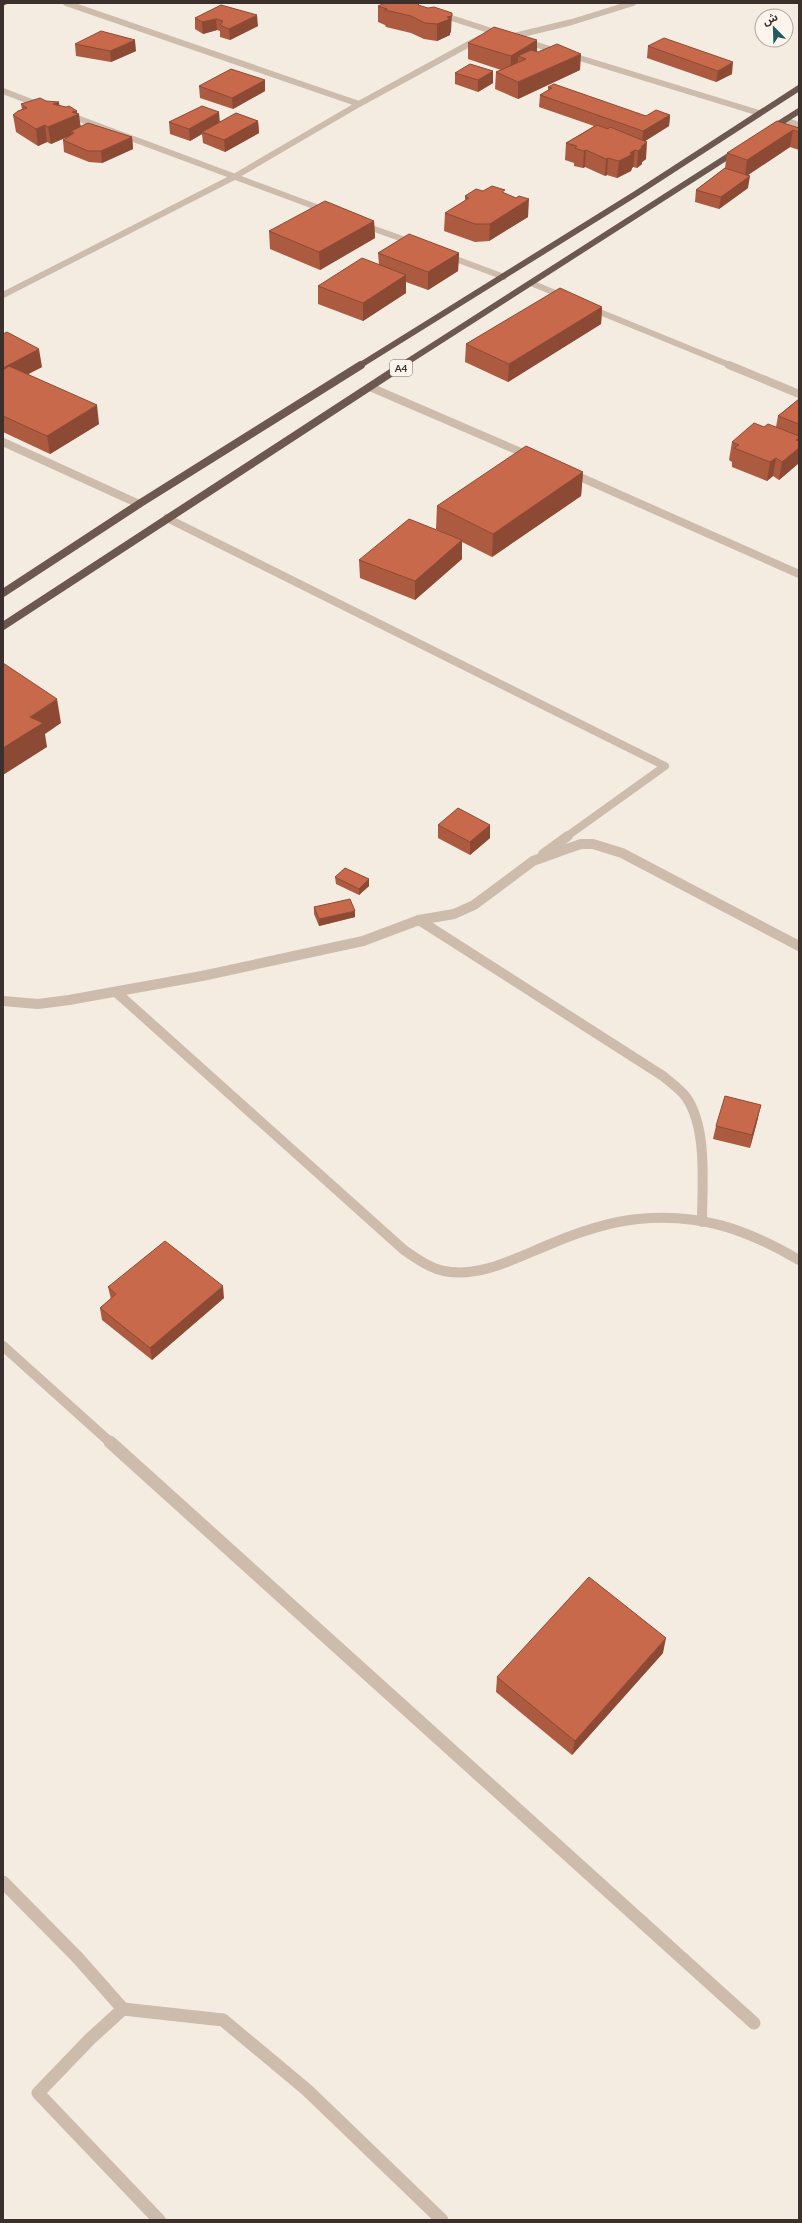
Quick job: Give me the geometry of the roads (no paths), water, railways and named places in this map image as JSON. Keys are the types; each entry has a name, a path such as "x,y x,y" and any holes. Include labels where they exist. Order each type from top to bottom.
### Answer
{"highway":[{"name":"A4","path":"3,593 139,504 504,277 799,88"},
{"path":"765,133 799,111"},
{"name":"A4","path":"3,626 167,518 745,146"}],"street":[{"path":"66,3 359,104"},
{"path":"510,37 572,22 633,3"},
{"path":"433,12 492,32 759,113"},
{"path":"3,295 234,176 359,104 423,71 492,32"},
{"path":"3,91 48,108"},
{"path":"63,113 332,213"},
{"path":"785,120 799,125"},
{"path":"354,221 421,246"},
{"path":"436,252 504,277"},
{"path":"531,283 575,301"},
{"path":"582,304 799,394"},
{"path":"370,387 537,458"},
{"path":"3,442 139,504"},
{"path":"566,471 799,574"},
{"path":"3,1001 38,1004 116,992 202,976 364,941 419,920 454,914 474,904 665,766 167,518"},
{"path":"533,861 581,844 592,844 606,847 799,946"},
{"path":"419,920 663,1076 686,1098 694,1111 699,1128 702,1222"},
{"path":"116,992 398,1245 425,1264 445,1271 471,1271 510,1260 607,1225 638,1219 702,1222 740,1230 772,1244 799,1260"},
{"path":"3,1346 754,2023"},
{"path":"3,1882 77,1957 123,2009 223,2020 307,2090 442,2220"},
{"path":"123,2009 90,2039 38,2093 159,2220"}]}
